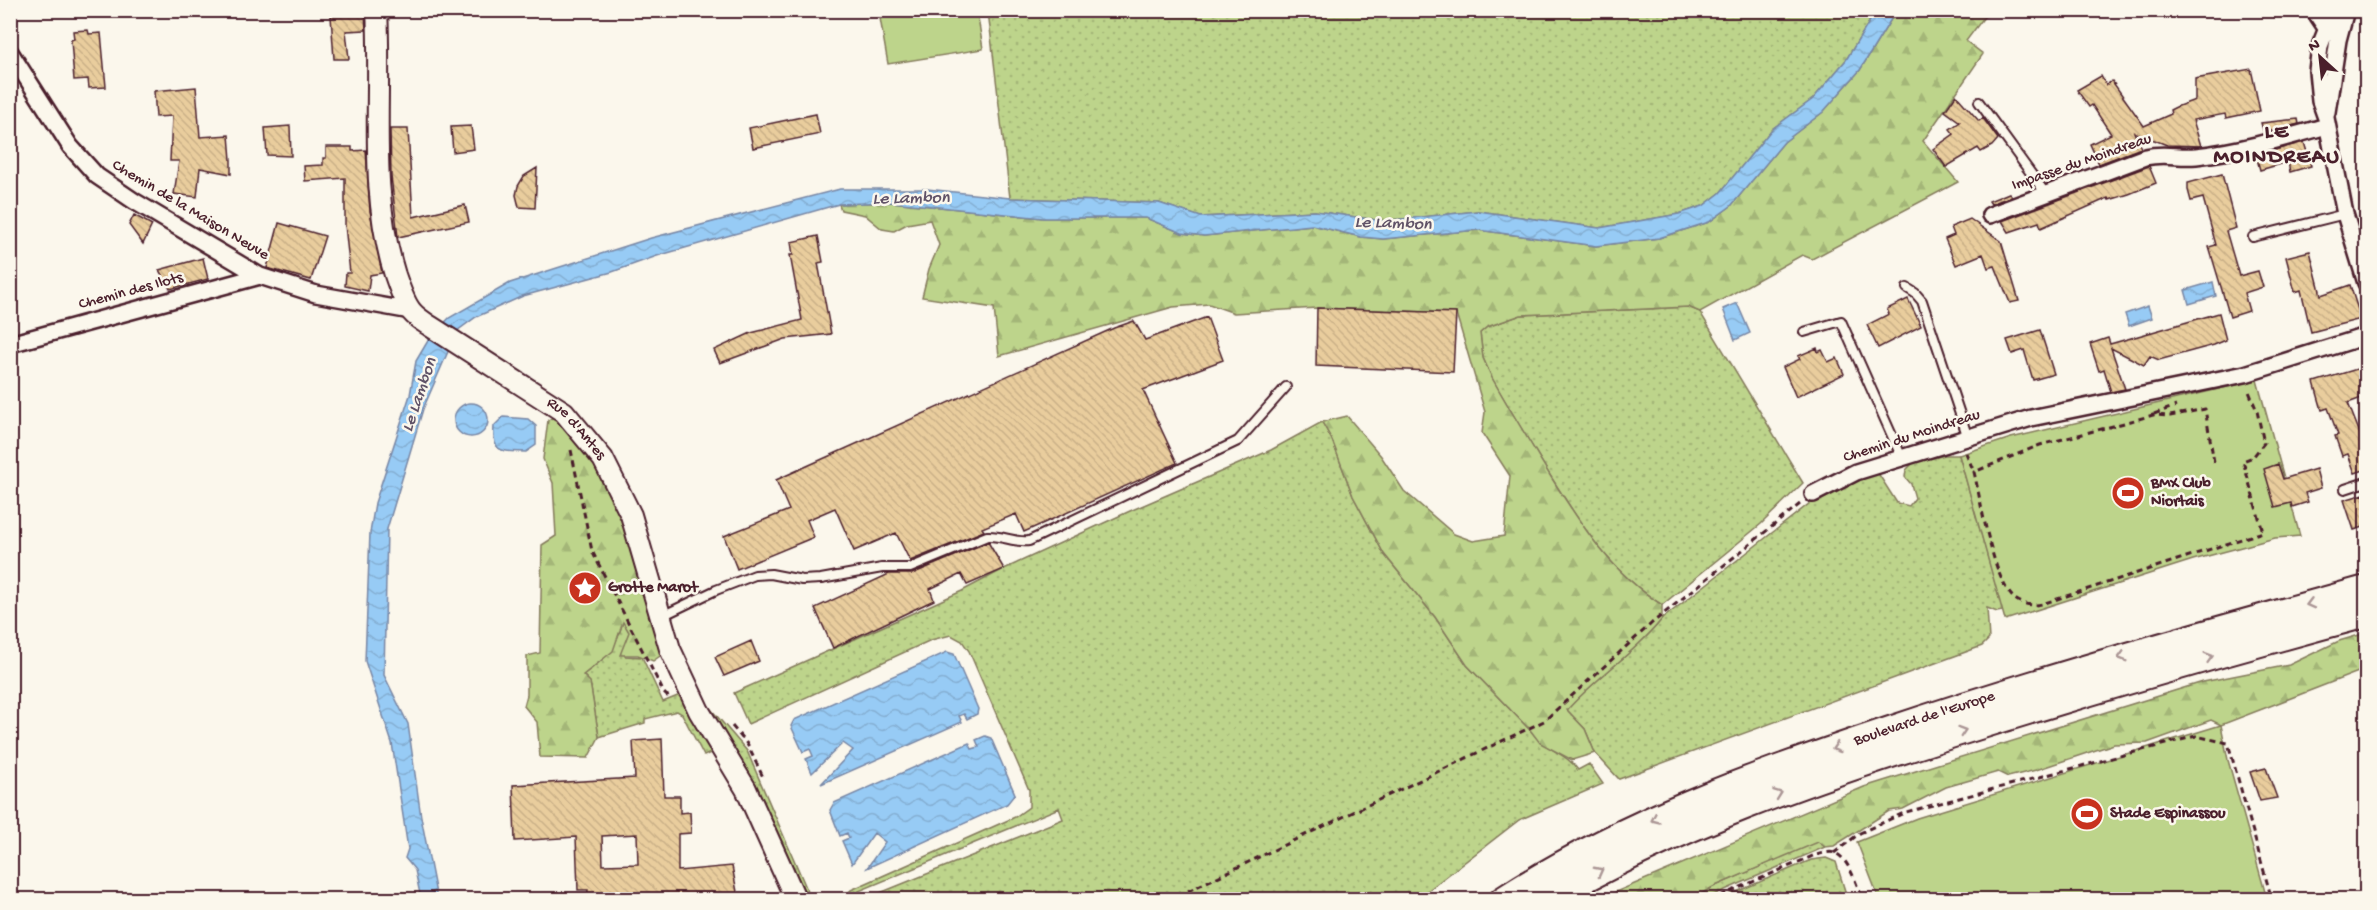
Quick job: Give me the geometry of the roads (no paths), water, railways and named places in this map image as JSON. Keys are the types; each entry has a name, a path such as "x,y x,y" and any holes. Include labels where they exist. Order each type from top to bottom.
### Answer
{"highway":[{"name":"Boulevard de l'Europe","path":"1503,900 1558,866 1623,833 1711,794 1798,761 2067,674 2367,589"},
{"name":"Boulevard de l'Europe","path":"1548,900 1605,867 1672,836 1838,772 2085,693 2367,614"}],"street":[{"path":"377,10 380,59 377,159 381,213 392,263 411,311"},
{"path":"2314,10 2326,28"},
{"path":"2334,10 2320,46 2317,71 2320,101 2327,122 2345,214 2367,284"},
{"path":"2338,40 2346,10"},
{"path":"2326,28 2340,11"},
{"path":"2327,122 2340,11"},
{"name":"Chemin de la Maison Neuve","path":"10,52 70,146 97,176 134,201 260,276 316,294 411,311"},
{"name":"Impasse du Moindreau","path":"1990,214 2154,155 2168,153 2193,156 2240,149 2327,122"},
{"name":"Chemin des Ilots","path":"10,344 260,276"},
{"name":"Rue d'Antes","path":"411,311 459,346 543,398 571,420 603,459 624,498 660,617 687,687 746,789 792,896"},
{"name":"Chemin du Moindreau","path":"1813,494 1856,472 2067,409 2245,374 2367,336"}],"lane":[{"path":"1979,102 2046,194"},
{"path":"2253,237 2345,214"},
{"path":"1907,288 1922,301 1968,438"},
{"path":"1804,332 1841,321 1902,458"},
{"path":"660,617 726,585 754,575 771,574 802,580 882,568 910,568 987,536 997,535 1018,542 1029,541 1238,441 1286,387"},
{"path":"2345,489 2367,482"}],"water":[{"name":"Le Lambon","path":"1876,11 1896,11 1860,70 1823,112 1784,142 1731,206 1709,222 1659,238 1596,246 1478,230 1383,239 1361,237 1312,225 1204,236 1182,233 1146,218 1043,218 892,202 839,204 657,256 612,272 523,296 476,317 457,331 423,409 387,529 384,675 408,724 421,817 437,899 421,899 415,870 405,858 408,849 392,743 365,661 370,533 375,503 410,395 416,361 429,339 449,318 510,283 651,238 840,189 927,189 1010,198 1159,203 1201,217 1315,211 1383,221 1478,211 1599,228 1679,214 1703,206 1720,193 1772,129 1813,99 1846,60"},
{"path":"2213,282 2216,296 2189,304 2185,290"},
{"path":"1737,303 1750,333 1735,340 1723,309"},
{"path":"2148,306 2152,318 2129,326 2125,314"},
{"path":"471,403 483,408 488,420 483,432 471,437 459,432 454,420 459,408"},
{"path":"503,417 528,419 536,426 536,445 526,452 500,449 495,442 494,426"},
{"path":"947,652 954,654 978,709 977,714 967,719 964,714 959,716 962,722 821,784 853,750 843,743 812,773 806,759 813,756 810,749 803,752 791,726 794,720"},
{"path":"985,736 991,738 1015,794 1007,804 867,868 885,842 874,833 852,864 842,841 849,838 847,833 840,836 830,810 834,803 969,743 972,749 979,747 976,740"}],"place":[{"name":"BMX Club Niortais","path":"2128,493"},
{"name":"Grotte Marot","path":"585,588"},
{"name":"Stade Espinassou","path":"2087,814"}],"district":[{"name":"LE MOINDREAU","path":"2277,146"}]}
